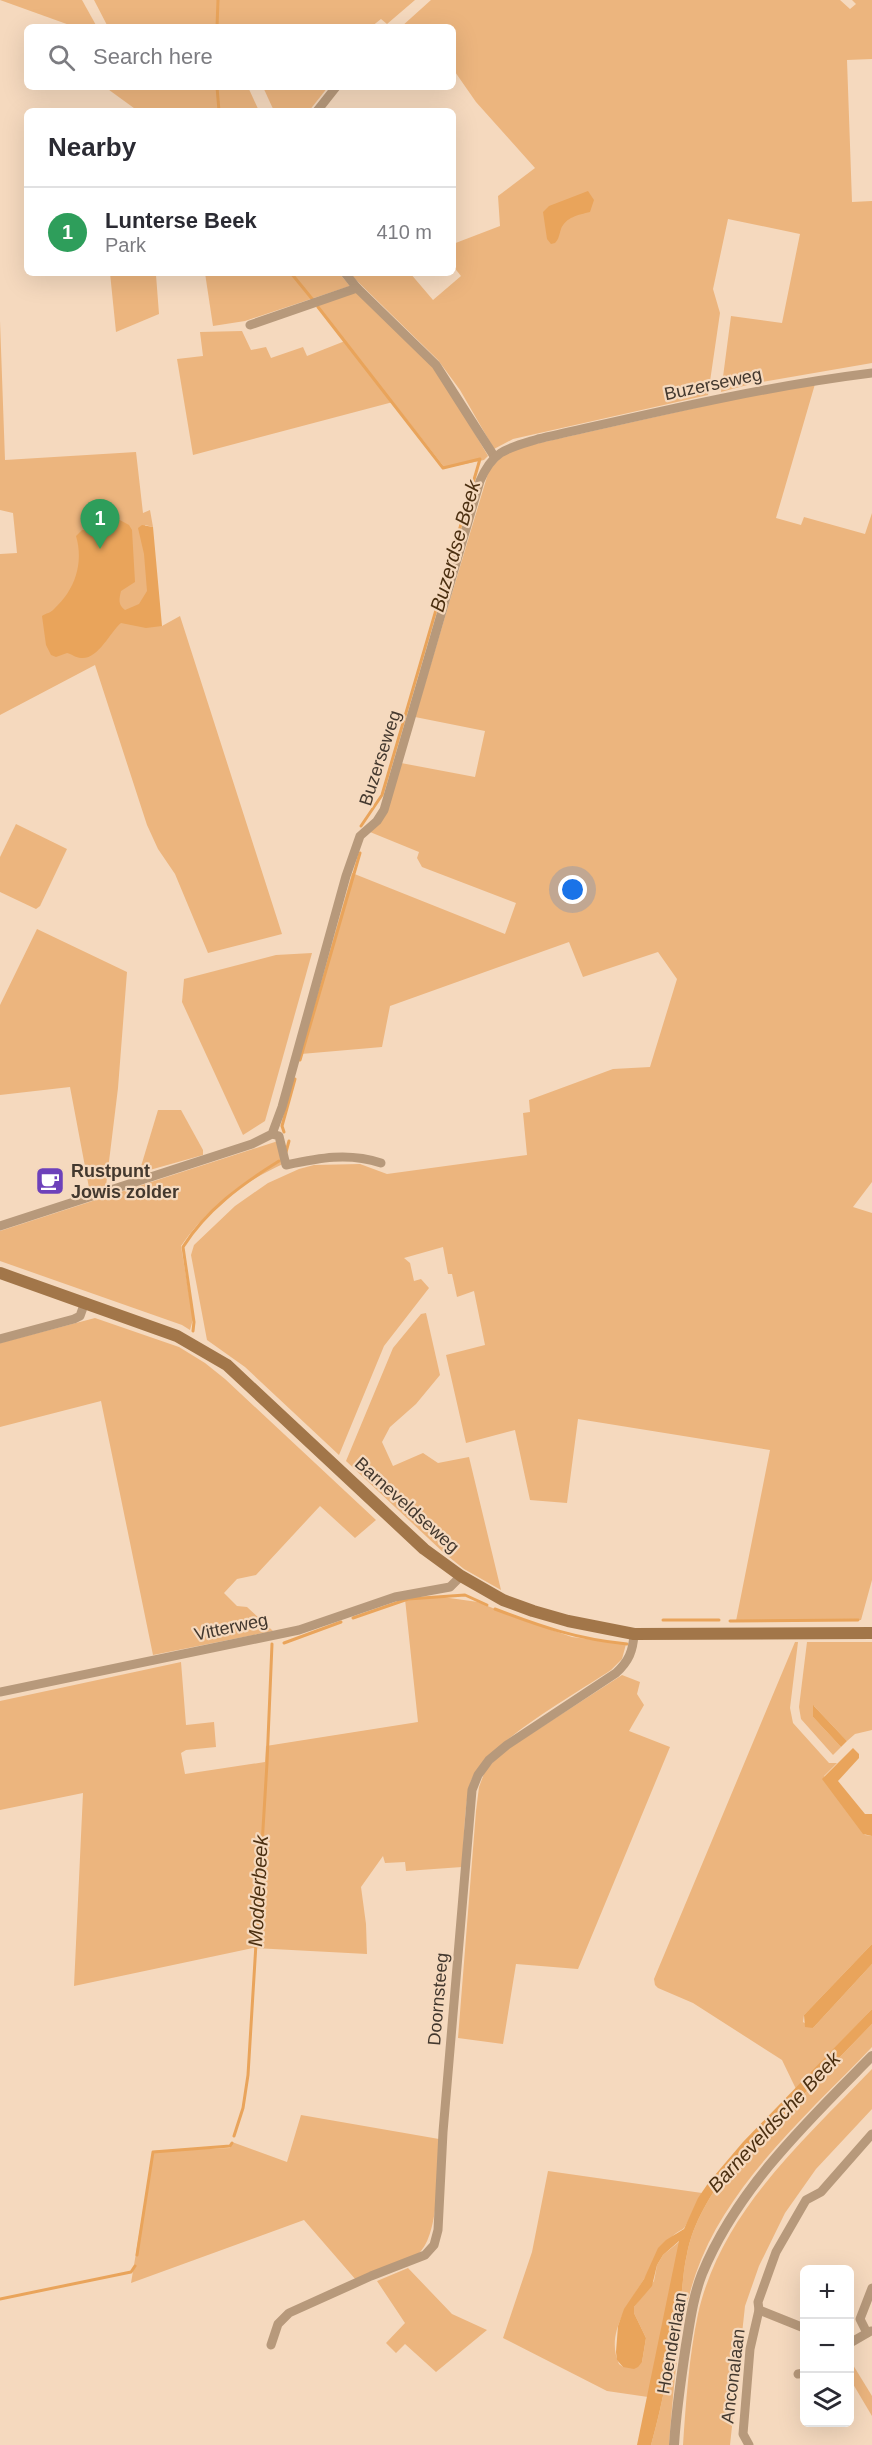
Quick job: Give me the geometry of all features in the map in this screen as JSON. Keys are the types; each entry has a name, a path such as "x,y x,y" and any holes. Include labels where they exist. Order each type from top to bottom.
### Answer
{"main road":[{"name":"Barneveldseweg","path":"0,1273 177,1336 227,1365 424,1549 461,1576 503,1600 533,1611 590,1626 634,1634 872,1633"}],"street":[{"path":"319,108 334,90"},
{"path":"347,276 436,365 494,456"},
{"path":"250,325 357,288"},
{"name":"Buzerseweg","path":"272,1134 282,1107 346,876 360,836 377,821 384,810 480,481 494,456 509,447 538,438 692,404 805,381 872,373"},
{"path":"0,1226 252,1144 272,1134 279,1136 286,1165 317,1158 348,1156 381,1163"},
{"path":"0,1339 74,1319 80,1316 85,1302"},
{"name":"Vitterweg","path":"0,1692 300,1629 395,1597 450,1587 461,1576"},
{"name":"Doornsteeg","path":"271,2345 278,2324 289,2313 371,2276 425,2255 434,2245 438,2230 443,2132 472,1790 478,1774 489,1760 507,1745 616,1673 626,1664 631,1654 634,1634"},
{"name":"Hoenderlaan","path":"674,2445 693,2303 702,2275 718,2242 735,2210 762,2173 872,2056"},
{"name":"Anconalaan","path":"749,2445 742,2434 750,2349 759,2310 758,2302 767,2274 790,2225 806,2200 821,2192 872,2134"},
{"path":"854,2340 870,2331 860,2319 872,2288"},
{"path":"759,2310 800,2326"}],"shaded area":[{"path":"0,0 82,0 95,24 67,24"},
{"path":"94,0 415,0 387,24 381,19 375,24 106,24"},
{"path":"431,0 840,0 850,9 856,4 852,0 872,0 872,59 847,60 852,202 872,201 872,363 751,384 721,392 731,316 782,323 800,234 728,219 713,289 720,313 708,395 513,439 494,449 460,390 438,360 352,276 413,276 433,300 461,276 456,270 456,243 500,226 498,196 535,168 476,102 456,73 456,24 404,24"},
{"path":"109,90 249,90 258,108 134,108"},
{"path":"264,90 326,90 311,108 273,108"},
{"path":"110,276 156,276 159,314 116,332"},
{"path":"205,276 342,276 350,286 245,321 213,326"},
{"path":"356,292 427,358 441,376 488,456 484,460 445,468 393,402 193,455 177,359 203,356 200,332 242,331 251,350 266,347 271,358 303,347 307,356 345,341 316,306"},
{"path":"0,321 5,460 136,452 143,513 150,510 153,527 145,525 158,626 180,616 282,934 208,953 175,874 158,849 147,825 95,665 0,715 0,554 17,553 13,513 0,510"},
{"path":"815,384 776,518 801,525 804,517 865,534 872,513 872,1182 853,1207 872,1213 872,1580 861,1620 736,1621 770,1450 578,1419 567,1503 530,1500 515,1430 466,1443 446,1355 485,1345 474,1291 457,1297 452,1274 448,1274 443,1247 404,1258 410,1263 414,1281 421,1279 429,1288 384,1346 339,1455 245,1367 207,1340 191,1255 194,1245 235,1206 268,1183 299,1169 314,1165 360,1164 387,1174 527,1155 523,1113 530,1112 529,1100 613,1069 650,1067 677,979 658,952 583,977 569,942 390,1006 382,1047 301,1054 352,873 505,934 516,903 422,867 417,858 419,852 370,832 401,763 475,777 485,731 415,717 489,470 508,450 735,399"},
{"path":"16,824 67,849 40,906 36,909 0,892 0,857"},
{"path":"37,929 127,972 118,1088 106,1186 90,1193 70,1087 0,1095 0,1005"},
{"path":"312,953 265,1121 243,1135 182,1002 184,979 276,955"},
{"path":"158,1110 181,1110 203,1150 203,1155 139,1173"},
{"path":"278,1141 283,1164 253,1179 213,1208 181,1246 193,1319 190,1330 182,1325 0,1261 0,1231"},
{"path":"426,1313 440,1375 416,1404 390,1427 382,1442 393,1466 423,1453 438,1463 469,1457 501,1590 464,1569 444,1553 346,1461 393,1348 421,1314"},
{"path":"95,1318 179,1347 205,1363 376,1520 355,1538 320,1506 256,1575 237,1579 224,1593 237,1606 247,1607 273,1631 153,1655 101,1401 0,1427 0,1343"},
{"path":"442,1597 478,1602 572,1637 626,1644 622,1659 611,1670 554,1706 510,1738 478,1769 468,1793 462,1867 406,1871 405,1862 385,1863 383,1856 361,1887 367,1954 253,1948 74,1986 83,1793 0,1810 0,1701 181,1662 186,1725 214,1722 216,1747 186,1750 181,1753 185,1774 265,1762 266,1746 418,1722 405,1599"},
{"path":"795,1642 798,1642 790,1708 793,1723 829,1763 837,1763 824,1776 865,1835 872,1836 872,1944 804,2015 803,2022 813,2028 872,1964 872,2009 796,2089 782,2060 693,2003 658,1988 654,1979"},
{"path":"807,1642 872,1642 872,1730 855,1734 847,1741 814,1706 813,1717 841,1747 833,1755 801,1719 799,1707"},
{"path":"622,1675 640,1682 637,1694 644,1705 629,1731 670,1747 578,1969 516,1964 503,2044 458,2038 476,1811 479,1787 485,1771 506,1750"},
{"path":"872,2024 872,2047 796,2124 748,2180 710,2240 696,2273 684,2315 677,2358 669,2445 651,2445 671,2357 687,2254 704,2208 732,2168"},
{"path":"872,2069 872,2109 816,2169 785,2213 759,2266 745,2306 730,2445 683,2445 690,2363 698,2314 709,2277 725,2243 768,2180"},
{"path":"301,2115 439,2139 438,2184 434,2218 425,2246 417,2255 356,2280 304,2220 131,2283 153,2151 230,2148 232,2142 287,2162"},
{"path":"548,2171 702,2193 685,2227 670,2239 658,2256 626,2309 617,2330 615,2353 619,2364 623,2367 642,2362 646,2338 634,2313 634,2307 654,2281 657,2265 663,2255 680,2241 648,2397 607,2391 503,2338 532,2252"},
{"path":"408,2268 452,2314 487,2330 436,2372 405,2344 396,2353 386,2343 405,2323 377,2281"},
{"path":"854,2367 872,2396 872,2416 854,2386"}],"water":[{"path":"588,191 594,200 590,212 573,217 566,222 555,243 551,244 547,239 543,212 549,206"},
{"path":"116,518 129,525 132,530 135,582 121,591 120,602 125,610 139,604 147,591 144,554 138,528 142,525 153,527 162,626 146,628 121,623 93,655 79,658 67,653 56,657 51,655 46,645 42,616 61,602 76,576 79,556 76,536 82,530 104,529"},
{"path":"813,1705 847,1741 841,1747 813,1717"},
{"path":"853,1748 859,1754 859,1758 838,1781 865,1814 872,1814 872,1836 863,1834 822,1779"},
{"path":"872,1944 872,1964 813,2028 805,2027 804,2015"},
{"name":"Barneveldsche Beek","path":"872,2009 872,2024 732,2168 704,2208 687,2254 671,2357 651,2445 637,2445 679,2241 663,2255 657,2265 652,2286 634,2307 634,2313 646,2338 642,2362 634,2369 623,2367 617,2360 618,2326 624,2309 644,2279 658,2248 684,2229 698,2198 709,2182 743,2142"}],"waterway":[{"name":"Buzerdse Beek","path":"217,24 218,0"},
{"name":"Buzerdse Beek","path":"217,90 219,108"},
{"name":"Buzerdse Beek","path":"293,276 313,300"},
{"name":"Buzerdse Beek","path":"318,307 443,468 480,459 382,795 361,826"},
{"name":"Buzerdse Beek","path":"300,1060 360,853"},
{"name":"Buzerdse Beek","path":"284,1132 282,1126 295,1079"},
{"name":"Buzerdse Beek","path":"286,1152 289,1141"},
{"name":"Buzerdse Beek","path":"193,1331 194,1322 183,1247 202,1221 226,1199 279,1161"},
{"name":"Modderbeek","path":"353,1618 408,1599 465,1595 487,1605"},
{"name":"Modderbeek","path":"495,1609 560,1631 627,1644"},
{"name":"Modderbeek","path":"663,1620 719,1620"},
{"name":"Modderbeek","path":"730,1621 858,1620"},
{"name":"Modderbeek","path":"284,1643 341,1622"},
{"name":"Modderbeek","path":"234,2136 243,2108 248,2075 272,1644"},
{"name":"Modderbeek","path":"137,2255 153,2152 230,2146 232,2143"},
{"name":"Modderbeek","path":"0,2299 131,2272 135,2266"}],"place":[{"name":"Lunterse Beek","path":"100,549"},
{"name":"Rustpunt Jowis zolder","path":"50,1181"}]}
